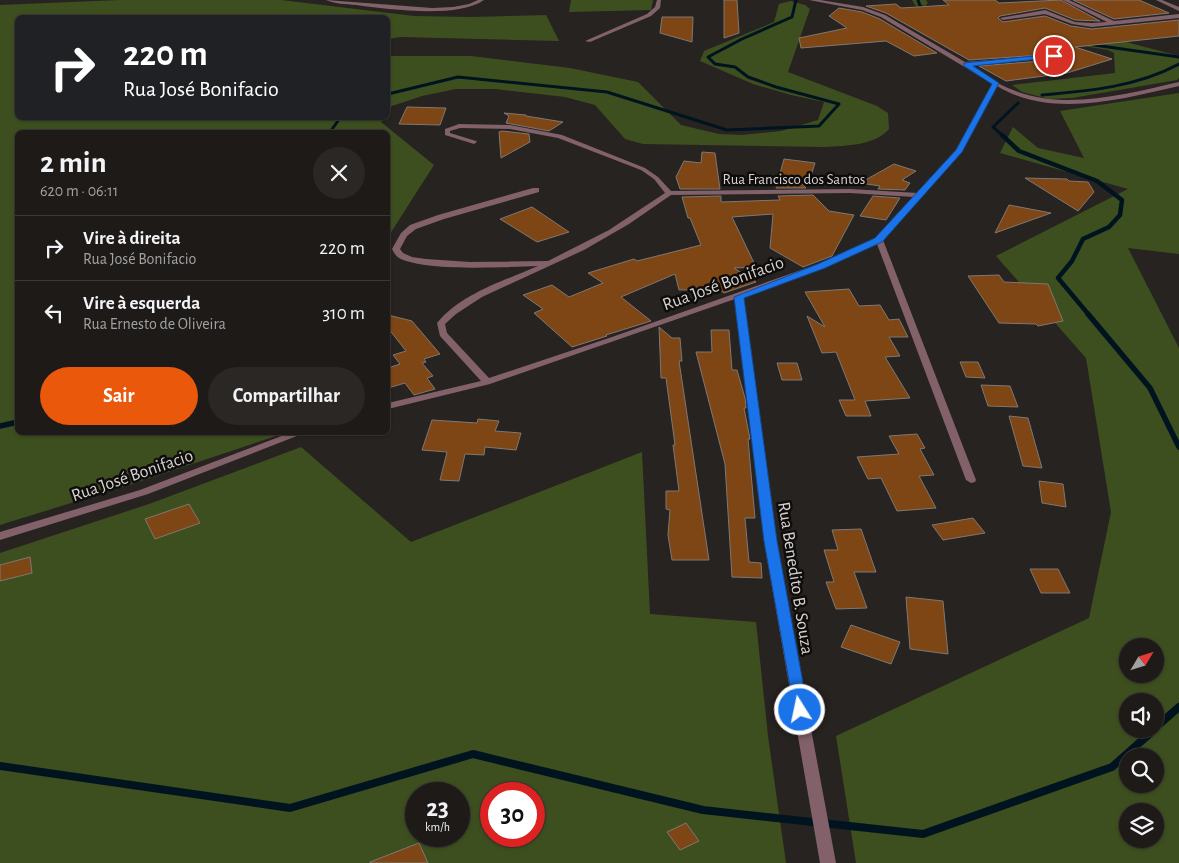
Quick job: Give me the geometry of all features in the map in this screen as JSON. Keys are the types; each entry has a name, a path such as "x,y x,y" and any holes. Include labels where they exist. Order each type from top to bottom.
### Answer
{"street":[{"path":"328,0 432,9 464,8 473,6 482,0"},
{"path":"588,41 648,15 657,8 659,0"},
{"path":"811,0 834,2 883,16 1009,91 1033,99 1063,102 1131,95 1179,84"},
{"path":"1066,0 1113,23"},
{"path":"1158,0 1179,10"},
{"path":"1003,18 1045,12 1074,23 1092,25 1179,16"},
{"path":"966,64 1054,56"},
{"name":"Rua José Bonifacio","path":"390,406 487,382 739,297 822,266 878,240 959,151 996,83"},
{"path":"474,142 447,134 447,130 460,126 510,127 560,136 643,169 656,178 669,193 639,216 552,263 454,309 441,323 443,334 487,382"},
{"path":"536,190 441,216 414,227 404,235 396,248 401,255 412,260 443,263 552,263"},
{"name":"Rua Francisco dos Santos","path":"669,193 850,191 920,195"},
{"path":"878,240 971,480"},
{"name":"Rua Benedito B. Souza","path":"739,297 770,541 828,863"},
{"name":"Rua José Bonifacio","path":"0,536 144,492 294,435"}],"green space":[{"path":"119,0 281,0 414,16 546,15 559,41 400,37 390,39 390,15 15,15 15,120 382,120 381,122 434,165 390,234 390,130 15,130 15,435 279,435 129,485 0,525 0,5"},
{"path":"571,0 653,0 651,10 569,12"},
{"path":"912,0 926,0 928,3 925,6 979,25 1077,29 1179,56 1179,78 1177,80 1072,98 1049,99 1022,92 1012,85 1115,73 1114,53 1108,50 951,24 915,5"},
{"path":"791,1 805,5 810,9 788,72 877,106 888,113 889,129 869,141 842,146 643,144 625,139 595,105 565,97 495,89 456,89 422,96 392,106 390,109 390,56 471,56 570,68 638,82 681,125 719,134 741,135 781,131 818,120 824,102 753,84 700,61 704,51 774,22 779,4"},
{"path":"1179,93 1179,254 1128,248 1179,348 1179,863 856,863 836,736 1089,618 1111,512 1086,358 996,256 1128,189 1000,153 1013,127 1038,148 1084,158 1060,111"},
{"path":"301,447 411,542 642,452 650,614 756,622 768,736 786,863 0,863 0,553 149,504"}],"building":[{"path":"724,0 737,0 739,33 724,38"},
{"path":"943,0 995,0 999,3 1061,0 1100,21 1075,20 1045,8 1000,16 998,18 1003,22 1045,16 1071,26 1092,29 1179,20 1179,36 1075,47 1112,59 1067,73 1006,81 979,66 1054,60 1058,57 1057,54 969,60 886,13 866,6 896,4 901,8 949,5"},
{"path":"1073,0 1139,0 1169,13 1114,19"},
{"path":"839,8 862,12 880,19 937,53 914,56 886,41 801,48 799,38 847,28 829,16"},
{"path":"662,17 693,17 692,42 660,33"},
{"path":"407,107 446,108 440,125 399,124"},
{"path":"504,113 563,122 549,131 506,123 509,116"},
{"path":"499,132 529,134 530,142 501,158"},
{"path":"702,152 715,153 720,189 680,189 676,177 684,161 701,163"},
{"path":"784,159 815,163 810,179 795,177 806,188 776,188"},
{"path":"894,164 916,171 902,180 910,183 905,190 878,189 880,186 860,183"},
{"path":"1025,178 1067,179 1069,181 1088,182 1094,192 1078,211"},
{"path":"813,195 829,211 854,215 832,256 803,267 770,248 773,214 732,217 756,267 734,268 756,282 724,293 718,289 679,290 675,274 621,297 651,321 572,347 534,313 543,309 523,295 552,285 569,297 603,283 588,273 634,259 637,261 701,245 690,218 688,218 682,197 721,196 721,202 780,200 778,196"},
{"path":"873,196 900,198 886,220 860,216"},
{"path":"1009,205 1051,213 995,233"},
{"path":"532,207 569,232 537,242 500,219"},
{"path":"999,275 1004,282 1048,284 1063,321 1038,326 1036,324 999,323 968,276"},
{"path":"849,289 859,306 880,305 889,320 899,319 908,337 889,337 900,356 885,357 910,398 865,401 871,416 846,416 839,400 855,400 836,352 822,353 807,316 825,327 805,292"},
{"path":"390,316 412,321 440,354 424,359 426,362 422,363 433,376 427,378 435,389 414,395 405,383 390,387 390,367 400,364 393,355 406,351 390,331"},
{"path":"659,327 672,338 680,338 682,361 679,361 709,560 672,560 668,535 670,510 666,509 666,491 679,491 666,378 661,378"},
{"path":"711,330 729,330 732,370 737,370 745,398 746,408 744,408 750,439 748,439 755,518 745,518 749,562 761,563 762,578 732,577 725,464 696,352 712,352"},
{"path":"960,362 978,362 985,378 966,377"},
{"path":"777,363 797,363 802,380 782,380"},
{"path":"981,385 1010,386 1018,407 988,406"},
{"path":"1009,416 1028,418 1042,468 1023,466"},
{"path":"478,419 499,421 495,431 521,433 516,450 485,447 484,455 465,454 459,481 440,480 447,452 422,450 432,420 477,423"},
{"path":"917,434 925,448 920,449 934,475 919,476 936,508 897,511 881,478 868,479 857,457 899,454 889,436"},
{"path":"1039,481 1063,484 1066,507 1042,503"},
{"path":"189,504 200,523 155,539 145,519"},
{"path":"973,518 985,533 943,540 932,525"},
{"path":"861,529 876,572 854,572 867,608 836,609 826,582 834,582 824,550 838,550 832,530"},
{"path":"30,557 32,573 0,581 0,565"},
{"path":"1030,569 1058,569 1070,593 1041,593"},
{"path":"906,597 943,601 948,654 910,649"},
{"path":"851,625 900,642 891,664 841,647"},
{"path":"686,823 699,841 680,850 667,832"},
{"path":"409,847 421,847 428,863 370,863"}],"waterway":[{"path":"390,94 458,77 607,92 727,130 819,126 839,104 776,87 748,77 735,67 715,64 708,57 742,39 792,17 796,0"},
{"path":"918,0 920,6 927,9"},
{"path":"1087,44 1179,57"},
{"path":"1042,95 1112,87 1146,78 1179,64"},
{"path":"1003,136 993,127 1018,103"},
{"path":"331,130 339,120"},
{"path":"1002,135 1019,151 1097,181 1122,200 1120,215 1109,227 1083,239 1072,261 1058,278 1089,315"},
{"path":"1088,314 1150,388 1179,447"},
{"path":"0,426 15,423"},
{"path":"1164,720 1179,707"},
{"path":"0,766 290,808 473,754 703,810 923,834 1112,767 1145,738"}],"route":[{"path":"800,710 770,541 739,297 822,266 878,240 959,151 996,83 966,64 1054,56"}]}
